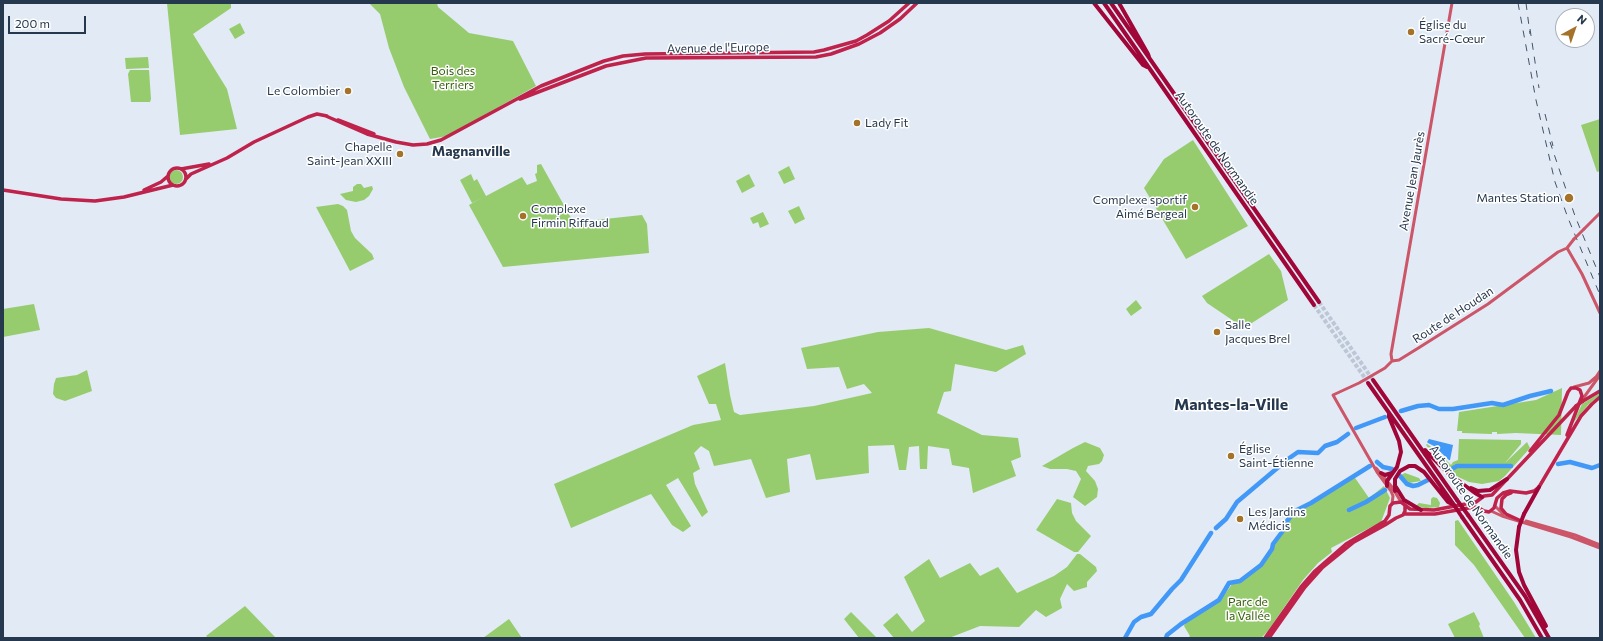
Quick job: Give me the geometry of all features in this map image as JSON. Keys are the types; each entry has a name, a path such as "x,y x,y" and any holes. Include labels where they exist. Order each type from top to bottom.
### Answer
{"highway":[{"path":"1094,3 1142,65 1148,67"},
{"name":"Autoroute de Normandie","path":"1104,3 1314,305"},
{"name":"Autoroute de Normandie","path":"1110,3 1318,302"},
{"path":"1119,3 1148,54 1149,60"},
{"name":"Autoroute de Normandie","path":"1373,380 1525,596 1548,636"},
{"name":"Autoroute de Normandie","path":"1368,383 1520,600 1542,638"},
{"path":"1387,486 1387,480 1396,471 1401,456 1398,435 1389,417 1389,413"},
{"path":"1419,445 1441,467 1481,498"},
{"path":"1395,491 1395,479 1398,473 1404,468 1411,466 1418,467 1427,475 1451,503"},
{"path":"1381,473 1390,474 1396,471"},
{"path":"1395,479 1396,487 1402,497 1410,504 1421,510"},
{"path":"1463,484 1478,491 1484,491 1495,488 1507,479"},
{"path":"1539,487 1524,514 1519,527 1516,550 1519,572 1524,586 1547,628 1548,636"}],"main road":[{"name":"Avenue de l'Europe","path":"186,179 191,174 254,142 319,114 367,134 402,144 423,145 438,142 548,82 604,61 624,56 645,54 814,52 831,49 856,41 877,29 909,3"},
{"name":"Avenue de l'Europe","path":"511,103 591,71 623,62 646,58 816,57 839,52 880,33 909,11 916,3"},
{"name":"Avenue Jean Jaurès","path":"1392,361 1391,354 1452,3"},
{"path":"748,52 748,57"},
{"name":"Avenue de l'Europe","path":"181,169 220,160"},
{"path":"3,190 82,201 111,199 181,185 186,179 186,174 181,169 172,169 162,182 134,194"},
{"path":"168,176 169,182 173,186"},
{"name":"Route de Houdan","path":"1373,465 1333,394 1359,383 1385,368 1392,361 1399,360 1420,348 1484,307 1558,252 1568,249 1574,239 1600,213"},
{"path":"1568,249 1600,313"},
{"path":"1524,461 1538,440 1561,412 1565,395 1570,389 1589,382 1596,377 1600,371"},
{"path":"1576,408 1600,376"},
{"path":"1563,445 1582,394 1580,389 1574,387"},
{"path":"1373,465 1387,480 1401,502 1410,509 1440,510 1489,496 1494,493 1559,422 1583,401 1600,391"},
{"path":"1491,511 1495,506 1495,502 1498,497 1503,493 1510,491 1531,493 1539,487 1584,412 1600,397"},
{"path":"1265,638 1304,583 1322,564 1350,542 1388,519 1392,504 1392,494 1373,465"},
{"path":"1518,492 1506,495 1502,499 1501,504 1502,510 1506,514 1519,520"},
{"path":"1489,496 1493,498 1495,502"},
{"path":"1480,508 1479,504 1481,498"},
{"path":"1392,504 1401,502"},
{"path":"1404,514 1405,506"},
{"path":"1495,506 1502,514 1575,535 1594,542 1600,546"},
{"path":"1269,638 1305,587 1326,564 1346,548 1396,517 1401,517 1404,514 1434,514 1472,507 1480,508 1486,512 1491,511 1502,516 1600,546"},
{"path":"1390,512 1396,517"}],"green space":[{"path":"167,3 231,3 231,8 193,34 227,89 237,129 180,135"},
{"name":"Bois des Terriers","path":"369,3 437,3 438,7 469,33 513,41 536,86 447,136 430,139 404,87 389,48 380,14"},
{"path":"240,23 245,33 235,39 229,29"},
{"path":"148,57 149,68 126,69 125,58"},
{"path":"130,70 149,70 150,102 131,102 128,74"},
{"path":"1600,119 1600,171 1597,172 1581,125"},
{"name":"Complexe sportif Aimé Bergeal","path":"1193,140 1248,226 1186,259 1144,188 1164,159"},
{"name":"Complexe Firmin Riffaud","path":"541,164 575,225 586,221 642,215 647,224 649,253 503,267 469,205 483,197 472,203 460,180 471,174 474,181 477,179 486,196 522,177 527,185 537,181 535,174 537,173 537,165"},
{"path":"789,166 795,179 784,184 778,172"},
{"path":"173,170 179,170 183,174 183,180 179,184 173,184 169,180 169,174"},
{"path":"749,174 755,186 742,193 736,181"},
{"path":"357,184 361,184 364,188 372,186 373,189 369,196 364,200 356,202 346,200 340,194 353,191 353,187"},
{"path":"338,204 347,210 351,231 355,238 372,254 374,259 350,271 316,207"},
{"path":"799,206 805,219 795,224 788,211"},
{"path":"763,212 769,224 760,228 758,222 753,224 750,218"},
{"path":"1269,254 1281,271 1288,300 1244,328 1207,303 1202,296"},
{"path":"1136,300 1142,308 1131,316 1126,309"},
{"path":"34,304 40,330 3,337 3,309"},
{"path":"929,328 1006,350 1023,345 1026,354 996,372 955,364 951,391 944,392 937,413 982,435 1018,438 1021,457 1011,461 1016,476 973,493 969,468 952,465 949,449 928,446 927,469 920,469 919,446 909,447 906,470 899,470 894,445 868,446 869,473 816,480 810,454 787,459 790,492 766,498 751,459 714,466 709,451 701,446 694,453 700,469 693,473 695,484 708,512 702,517 678,478 666,485 691,526 683,532 672,525 651,494 571,528 554,484 693,425 721,420 716,404 709,404 697,376 725,363 734,412 740,415 814,406 872,393 864,384 847,389 839,367 807,369 801,348 878,332"},
{"path":"87,370 92,391 65,401 56,398 53,394 56,378 77,375"},
{"path":"1562,388 1561,435 1516,433 1497,434 1497,432 1492,432 1492,434 1462,433 1462,431 1457,431 1459,412 1536,400"},
{"path":"1600,393 1600,395 1588,405 1573,423 1582,404"},
{"path":"1459,439 1521,440 1521,444 1505,463 1527,442 1530,448 1499,481 1482,484 1469,482 1454,475 1443,465 1426,445 1427,444 1437,451 1451,465 1453,462 1458,460"},
{"path":"1085,442 1100,448 1104,455 1099,464 1088,466 1086,471 1095,481 1098,489 1097,497 1085,506 1073,497 1081,479 1076,471 1067,469 1050,469 1042,466"},
{"path":"1405,473 1419,478 1421,481 1409,483 1401,475"},
{"name":"Parc de la Vallée","path":"1353,475 1369,498 1384,486 1390,498 1381,522 1331,548 1332,552 1318,563 1303,580 1268,631 1261,638 1188,638 1190,636 1184,626 1186,622 1222,598 1232,584 1241,582 1257,569 1293,513"},
{"path":"1433,497 1437,498 1440,503 1439,507 1426,508 1416,506 1419,503 1431,505 1431,499"},
{"path":"1057,499 1071,503 1072,513 1076,521 1091,536 1078,552 1074,552 1036,530"},
{"path":"1458,520 1514,602 1536,638 1525,638 1474,565 1455,545 1455,521"},
{"path":"1077,554 1080,554 1096,567 1097,571 1087,582 1087,587 1074,591 1067,584 1060,599 1062,608 1046,617 1036,610 1019,627 980,626 949,638 894,638 883,625 897,613 912,632 925,621 904,577 929,559 940,578 970,563 980,576 998,567 1017,593 1054,576 1067,567"},
{"path":"245,606 276,638 208,638 206,636"},
{"path":"851,612 877,638 859,638 844,619"},
{"path":"1474,612 1480,624 1479,626 1484,638 1455,638 1448,624"},
{"path":"509,619 522,638 483,638"}],"water":[{"path":"1429,439 1453,445 1450,460 1427,442"}],"waterway":[{"path":"1401,411 1418,406 1429,405 1439,409 1453,409 1492,403 1503,405 1551,391"},
{"path":"1356,428 1385,417"},
{"path":"1216,528 1226,519 1237,502 1288,459 1298,452 1318,453 1325,446 1337,442 1348,434"},
{"path":"1377,462 1383,467 1392,469"},
{"path":"1558,464 1570,462 1592,468 1600,465"},
{"path":"1166,638 1167,635 1181,624 1219,600 1229,583 1240,581 1261,565 1272,549 1273,544 1282,532 1287,521 1295,511 1311,503 1370,466"},
{"path":"1450,470 1457,466 1511,466"},
{"path":"1400,476 1407,484 1413,486 1428,480"},
{"path":"1349,510 1366,502 1385,490"},
{"path":"1125,638 1134,622 1141,617 1151,614 1181,580 1211,533"}],"tunnel":[{"path":"1319,302 1373,380"},
{"path":"1314,305 1367,381"}],"railway":[{"path":"1518,3 1536,100 1555,182 1568,218 1600,295"},
{"path":"1526,3 1530,34"},
{"path":"1530,29 1539,88"},
{"path":"1545,114 1553,146"},
{"path":"1550,142 1575,216 1600,277"}],"place":[{"name":"Église du Sacré-Cœur","path":"1411,32"},
{"name":"Le Colombier","path":"348,91"},
{"name":"Lady Fit","path":"857,123"},
{"name":"Chapelle Saint-Jean XXIII","path":"400,154"},
{"name":"Mantes Station","path":"1569,198"},
{"name":"Complexe sportif Aimé Bergeal","path":"1195,207"},
{"name":"Complexe Firmin Riffaud","path":"523,216"},
{"name":"Salle Jacques Brel","path":"1217,332"},
{"name":"Église Saint-Étienne","path":"1231,456"},
{"name":"Les Jardins Médicis","path":"1240,519"}],"district":[{"name":"Magnanville","path":"471,151"},
{"name":"Mantes-la-Ville","path":"1231,405"}]}
